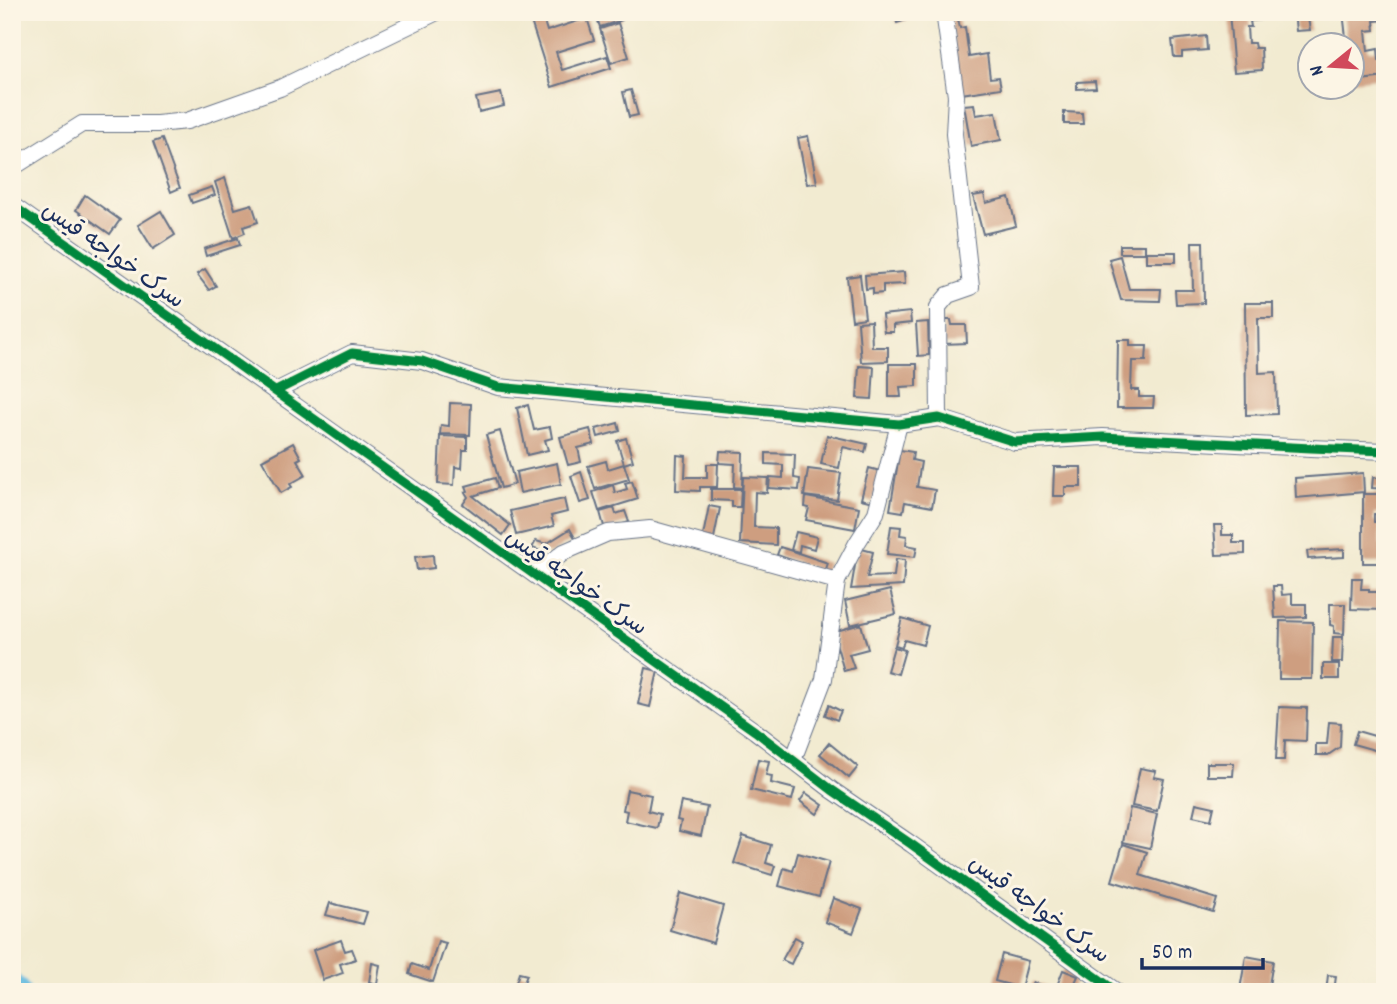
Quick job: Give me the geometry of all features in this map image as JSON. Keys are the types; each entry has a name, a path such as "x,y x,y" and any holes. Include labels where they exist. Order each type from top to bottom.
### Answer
{"street":[{"path":"12,168 82,124 157,124 187,121 280,88 437,12"},
{"path":"939,418 938,307 948,295 971,287 954,134 956,96 944,12"},
{"name":"سرک خواجه قیس","path":"12,205 755,731 832,790 1118,992"},
{"path":"275,391 352,353 422,361 498,387 899,424 939,418 1015,442 1103,437 1385,451"},
{"path":"793,760 824,678 837,582 876,513 899,424"},
{"path":"535,575 564,552 608,533 650,529 837,582"}],"building":[{"path":"528,12 541,12 547,31 587,18 594,40 556,52 562,70 607,56 611,68 552,87"},
{"path":"595,12 620,12 622,20 600,27"},
{"path":"894,12 928,12 928,13 897,23"},
{"path":"1229,12 1259,12 1260,20 1250,21 1251,27 1247,27 1248,43 1254,43 1255,48 1261,48 1262,70 1234,72"},
{"path":"1294,12 1307,12 1310,30 1296,31"},
{"path":"1343,12 1385,12 1385,20 1374,21 1375,30 1366,31 1368,51 1378,49 1379,60 1385,59 1385,77 1366,79 1366,32 1345,32"},
{"path":"958,19 960,28 965,27 969,57 987,54 990,78 999,77 1001,88 961,94 951,20"},
{"path":"618,23 629,57 611,63 600,29"},
{"path":"1206,36 1207,50 1182,52 1182,57 1174,57 1172,40"},
{"path":"1095,81 1096,88 1077,89 1077,82"},
{"path":"631,90 638,115 629,117 623,92"},
{"path":"501,93 504,106 479,112 476,98"},
{"path":"974,104 976,115 996,112 1001,140 971,146 964,105"},
{"path":"1064,112 1082,113 1083,124 1064,124"},
{"path":"808,136 817,183 807,184 798,138"},
{"path":"162,139 180,188 171,192 153,142"},
{"path":"225,178 235,209 252,204 258,222 243,227 245,233 233,238 215,182"},
{"path":"212,187 215,195 192,203 189,195"},
{"path":"984,194 986,203 1009,197 1016,226 983,234 973,196"},
{"path":"85,195 120,220 110,234 76,210"},
{"path":"161,211 175,235 153,249 138,225"},
{"path":"238,238 240,245 206,256 204,249"},
{"path":"1192,242 1203,242 1204,303 1176,304 1175,290 1193,290"},
{"path":"1120,245 1145,245 1145,253 1120,253"},
{"path":"1146,252 1176,252 1176,262 1146,262"},
{"path":"1120,256 1129,289 1161,289 1160,301 1121,300 1109,259"},
{"path":"205,269 216,286 209,290 197,274"},
{"path":"904,272 905,284 883,285 883,293 873,294 873,288 866,289 865,275"},
{"path":"860,275 865,318 852,320 847,277"},
{"path":"1245,303 1273,303 1273,318 1258,318 1259,373 1276,372 1277,414 1246,415"},
{"path":"910,312 911,323 893,325 893,332 884,332 882,315"},
{"path":"943,320 951,320 952,325 966,325 967,343 944,344"},
{"path":"871,321 872,347 888,347 888,361 861,362 858,322"},
{"path":"928,322 929,355 918,356 916,323"},
{"path":"1118,340 1130,340 1130,346 1147,346 1146,361 1132,361 1131,390 1139,390 1139,397 1154,397 1153,408 1117,408"},
{"path":"889,364 917,364 917,386 900,387 901,397 889,397"},
{"path":"859,366 874,367 872,399 857,398"},
{"path":"450,403 471,404 470,435 440,434 441,425 449,426"},
{"path":"528,405 534,430 550,427 552,438 545,440 548,450 527,455 517,408"},
{"path":"618,423 620,431 598,437 596,429"},
{"path":"590,429 594,444 578,448 581,462 568,465 560,437"},
{"path":"500,431 515,484 501,488 486,435"},
{"path":"827,435 867,444 865,452 843,447 839,468 821,464"},
{"path":"440,436 467,437 462,468 455,467 454,485 438,484"},
{"path":"626,438 633,461 624,464 617,441"},
{"path":"293,443 301,458 297,460 306,475 281,493 262,460"},
{"path":"900,450 913,452 912,460 921,462 917,487 935,490 932,507 905,502 903,512 890,510"},
{"path":"720,451 743,452 742,488 734,487 735,464 719,463"},
{"path":"766,453 795,454 794,478 800,479 799,490 769,488 770,477 783,478 783,465 766,464"},
{"path":"677,455 686,456 685,477 707,477 707,464 718,464 717,487 700,487 700,491 676,490"},
{"path":"606,461 608,469 624,464 629,479 595,489 588,466"},
{"path":"557,463 561,484 520,493 516,472"},
{"path":"1054,467 1081,467 1081,487 1065,487 1065,496 1053,496"},
{"path":"869,468 880,471 873,502 861,499"},
{"path":"808,469 841,473 837,500 804,496"},
{"path":"581,472 590,500 580,503 571,476"},
{"path":"1363,473 1364,492 1296,498 1295,478"},
{"path":"743,477 768,478 767,493 755,492 754,527 776,528 776,545 740,543"},
{"path":"1373,477 1385,479 1385,489 1372,488"},
{"path":"495,478 498,488 473,496 510,525 503,535 463,504 468,497 466,486"},
{"path":"632,481 638,499 599,511 593,492 613,485 615,493 627,489 625,483"},
{"path":"711,489 741,489 740,507 732,507 732,501 711,500"},
{"path":"1363,494 1380,494 1380,514 1374,514 1374,522 1380,522 1380,544 1385,544 1382,563 1363,563"},
{"path":"806,497 859,507 855,529 806,520 809,508 805,507"},
{"path":"564,499 567,512 551,516 554,526 516,535 510,511"},
{"path":"709,506 720,508 714,538 703,536"},
{"path":"614,508 616,514 625,511 629,522 605,530 600,512"},
{"path":"1214,525 1222,525 1222,535 1233,535 1233,543 1245,543 1245,554 1216,555"},
{"path":"891,526 901,527 900,535 907,536 906,545 917,547 915,557 887,554"},
{"path":"570,529 575,538 550,554 532,548 536,541 546,544"},
{"path":"796,532 817,537 814,549 800,545 799,552 791,550"},
{"path":"780,547 828,563 825,572 777,555"},
{"path":"858,548 873,552 867,577 894,576 896,559 905,560 903,586 851,589"},
{"path":"1344,549 1344,557 1308,559 1307,551"},
{"path":"433,555 434,568 417,570 415,557"},
{"path":"1352,578 1362,578 1361,589 1385,592 1384,610 1351,609"},
{"path":"1273,586 1281,586 1282,595 1292,594 1292,604 1306,604 1306,617 1275,618"},
{"path":"890,590 896,614 850,625 845,601"},
{"path":"1330,604 1345,604 1344,634 1334,633 1334,626 1330,625"},
{"path":"902,618 928,626 923,645 904,640 902,647 895,645"},
{"path":"1280,621 1313,622 1312,679 1279,679"},
{"path":"861,624 868,649 849,654 854,668 844,671 833,632"},
{"path":"1333,637 1343,637 1342,662 1332,662"},
{"path":"894,647 905,650 898,674 887,671"},
{"path":"1323,664 1339,664 1339,679 1323,679"},
{"path":"646,668 658,671 650,707 638,704"},
{"path":"829,705 841,711 837,720 825,715"},
{"path":"1279,707 1307,708 1306,741 1285,740 1284,760 1276,760"},
{"path":"1329,722 1341,723 1340,747 1328,755 1316,755 1316,744 1327,744"},
{"path":"1357,731 1385,739 1385,753 1353,744"},
{"path":"829,743 858,767 849,778 820,754"},
{"path":"758,759 769,761 766,775 772,776 771,783 795,789 792,800 751,790"},
{"path":"1207,763 1234,763 1233,776 1207,776"},
{"path":"1140,768 1156,771 1154,777 1164,779 1157,811 1132,806"},
{"path":"627,790 651,795 648,811 660,814 657,828 625,821 627,811 623,810"},
{"path":"806,793 823,805 817,814 800,801"},
{"path":"681,802 707,807 701,836 679,831 681,821 677,820"},
{"path":"1196,803 1214,807 1211,820 1193,816"},
{"path":"1130,808 1157,814 1150,848 1123,842"},
{"path":"743,836 771,845 766,863 775,866 772,875 734,863"},
{"path":"1123,844 1147,852 1140,875 1217,899 1213,912 1112,881"},
{"path":"798,853 829,862 819,897 779,886 784,868 793,871"},
{"path":"680,893 723,906 713,943 670,930"},
{"path":"833,898 862,909 853,933 825,922"},
{"path":"330,903 367,912 363,924 326,915"},
{"path":"795,937 802,941 791,964 782,960"},
{"path":"341,940 345,951 352,949 356,959 340,964 343,973 323,980 313,950"},
{"path":"438,941 446,943 433,982 409,974 412,964 429,970"},
{"path":"1002,954 1028,961 1021,988 995,981"},
{"path":"1246,956 1273,961 1268,992 1240,989"},
{"path":"372,963 380,965 377,984 369,982"},
{"path":"1063,970 1078,976 1071,992 1029,992 1033,982 1055,991"},
{"path":"519,973 527,975 523,985 531,988 529,992 513,992"},
{"path":"1328,975 1336,976 1334,992 1326,992"}],"waterway":[{"path":"12,988 16,992"}],"cycle path":[{"path":"12,205 755,731 832,790 1117,992"},
{"path":"276,391 352,353 422,361 498,387 899,424 939,418 1015,442 1103,437 1385,451"}]}
